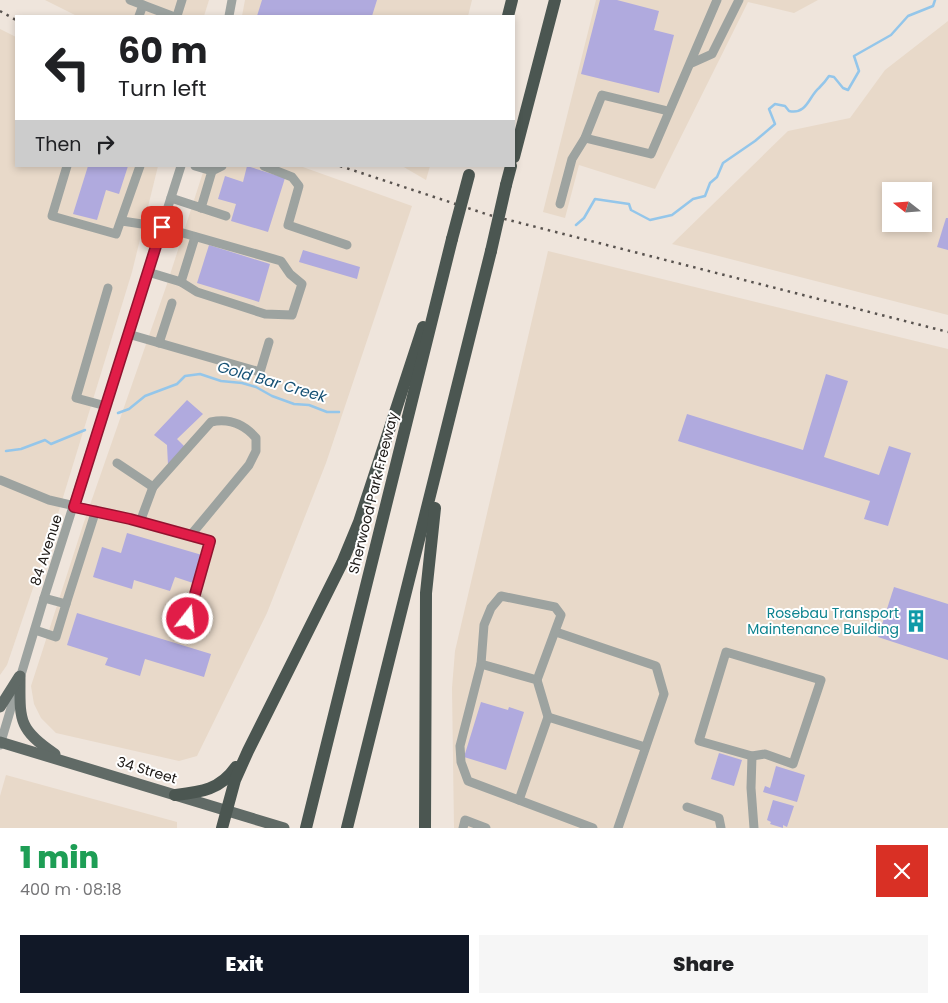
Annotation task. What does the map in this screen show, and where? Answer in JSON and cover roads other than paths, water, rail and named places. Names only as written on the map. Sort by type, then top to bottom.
[{"type":"highway","points":[[508,15],[512,0]]},
{"type":"highway","points":[[515,153],[555,0]]},
{"type":"highway","points":[[347,828],[443,448],[511,167]]},
{"type":"highway","name":"Sherwood Park Freeway","points":[[306,828],[470,170]]},
{"type":"highway","points":[[222,828],[226,810],[248,751],[342,563],[359,522],[417,343],[444,271]]},
{"type":"highway","points":[[425,828],[426,593],[443,448]]},
{"type":"highway","points":[[175,795],[202,792],[218,786],[230,775],[248,751]]},
{"type":"main road","points":[[0,707],[20,676]]},
{"type":"main road","points":[[20,676],[20,714],[23,724],[36,742],[66,760]]},
{"type":"main road","name":"34 Street","points":[[0,743],[66,760],[281,827]]},
{"type":"street","points":[[130,0],[169,15]]},
{"type":"street","points":[[177,15],[182,0]]},
{"type":"street","points":[[229,15],[232,0]]},
{"type":"street","points":[[585,138],[651,154],[668,111],[692,63],[717,0]]},
{"type":"street","points":[[692,63],[712,54],[735,1]]},
{"type":"street","points":[[139,15],[142,5]]},
{"type":"street","points":[[560,204],[572,159],[585,138],[602,95],[668,111]]},
{"type":"street","points":[[67,167],[52,216],[116,234],[140,167]]},
{"type":"street","name":"84 Avenue","points":[[0,743],[181,167]]},
{"type":"street","points":[[198,167],[212,171],[220,167]]},
{"type":"street","points":[[267,167],[292,177],[299,186],[288,225],[347,245]]},
{"type":"street","points":[[200,208],[212,171]]},
{"type":"street","points":[[171,198],[226,216]]},
{"type":"street","points":[[122,221],[162,227],[281,261],[290,274],[302,284],[292,315],[266,314],[197,292],[181,282],[148,272]]},
{"type":"street","points":[[181,282],[196,237]]},
{"type":"street","points":[[106,406],[76,398],[108,288]]},
{"type":"street","points":[[158,343],[172,303]]},
{"type":"street","points":[[128,334],[260,372],[269,342]]},
{"type":"street","points":[[140,522],[153,487],[211,422],[221,420],[233,422],[249,430],[256,438],[256,451],[249,466],[190,536]]},
{"type":"street","points":[[117,463],[153,487]]},
{"type":"street","points":[[0,480],[50,500],[74,507],[96,510],[210,541],[188,619]]},
{"type":"street","points":[[35,630],[56,637],[96,510]]},
{"type":"street","points":[[519,800],[548,717],[537,680],[561,615],[555,607],[501,596],[491,608],[484,625],[481,664],[460,746],[460,762],[468,781],[594,828]]},
{"type":"street","points":[[44,598],[66,604]]},
{"type":"street","points":[[556,632],[656,666],[664,694],[618,828]]},
{"type":"street","points":[[726,652],[821,680],[794,764],[765,754],[752,756],[699,740],[726,652]]},
{"type":"street","points":[[481,664],[537,680]]},
{"type":"street","points":[[548,717],[646,747]]},
{"type":"street","points":[[752,756],[751,788],[754,828]]},
{"type":"street","points":[[687,807],[719,818],[721,828]]},
{"type":"street","points":[[463,828],[465,820],[486,828]]},
{"type":"waterway","name":"Gold Bar Creek","points":[[576,225],[584,218],[595,199],[629,204],[631,210],[650,220],[672,215],[693,199],[705,196],[710,183],[717,177],[723,163],[755,141],[775,124],[769,109],[775,104],[785,106],[789,111],[804,108],[829,76],[834,77],[843,88],[848,90],[859,71],[854,56],[891,35],[908,16],[933,6],[935,0]]},
{"type":"waterway","name":"Gold Bar Creek","points":[[118,413],[129,409],[145,396],[177,384],[185,376],[200,374],[221,381],[242,383],[256,387],[272,396],[294,404],[309,405],[327,412],[339,412]]},
{"type":"waterway","points":[[6,451],[21,449],[45,440],[51,444],[85,430]]},
{"type":"railway","points":[[0,11],[15,19]]},
{"type":"railway","points":[[343,167],[489,215],[948,332]]},
{"type":"place","name":"Rosebau Transport Maintenance Building","points":[[916,621]]}]
